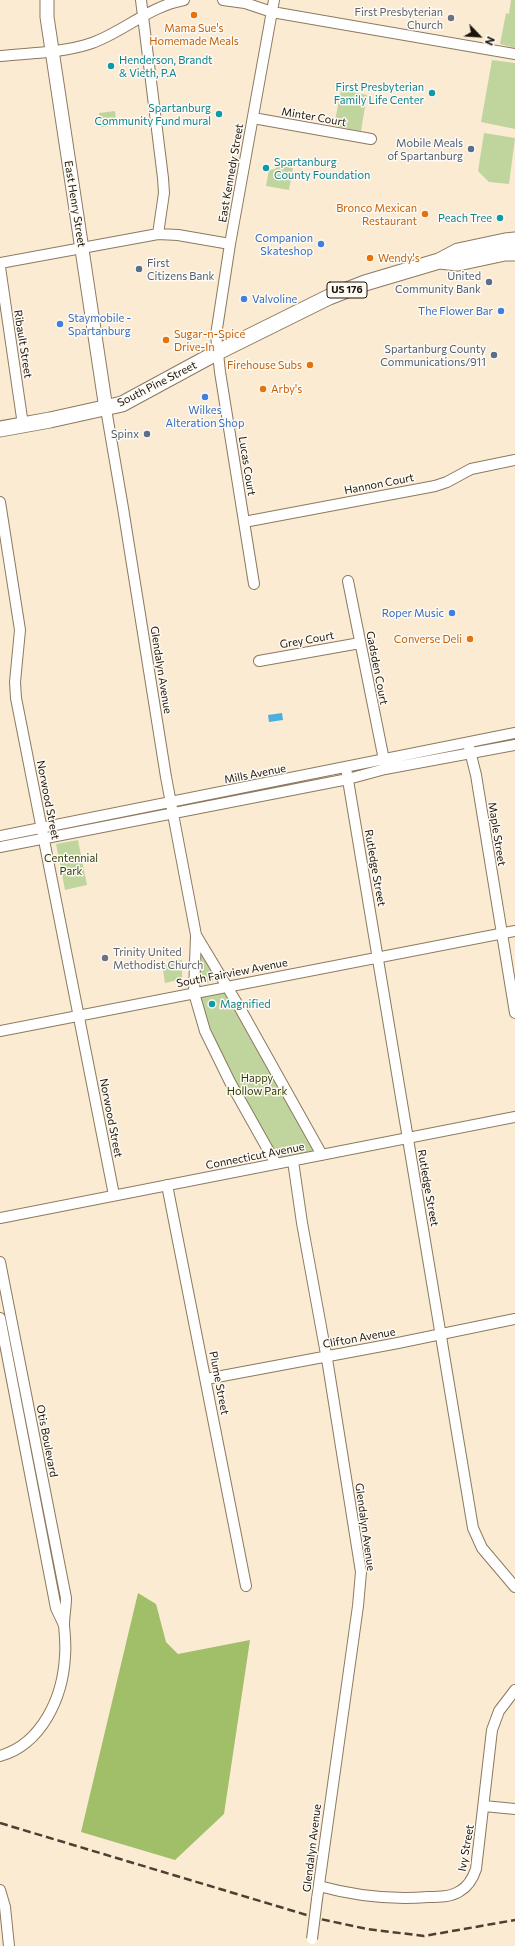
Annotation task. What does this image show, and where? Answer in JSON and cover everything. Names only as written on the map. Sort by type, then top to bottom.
[{"type":"highway","name":"South Pine Street","points":[[0,428],[23,426],[106,409],[122,404],[218,352],[336,294],[439,261],[458,251],[505,240],[515,240]]},
{"type":"highway","name":"South Pine Street","points":[[439,261],[458,263],[504,253],[515,253]]},
{"type":"main road","name":"East Henry Street","points":[[47,0],[46,17],[106,409]]},
{"type":"street","points":[[141,0],[163,178],[164,193],[158,234]]},
{"type":"street","points":[[0,56],[76,47],[92,43],[168,4],[184,0]]},
{"type":"street","points":[[223,0],[244,3],[272,12],[515,54]]},
{"type":"street","name":"East Kennedy Street","points":[[218,352],[216,335],[230,244],[274,0]]},
{"type":"street","name":"Minter Court","points":[[253,118],[371,139]]},
{"type":"street","points":[[0,263],[158,234],[178,235],[230,244]]},
{"type":"street","name":"Ribault Street","points":[[0,267],[23,426]]},
{"type":"street","name":"Lucas Court","points":[[218,352],[254,584]]},
{"type":"street","name":"Glendalyn Avenue","points":[[106,409],[170,803],[196,935],[194,993],[205,1031],[230,1082],[276,1164]]},
{"type":"street","name":"Hannon Court","points":[[244,522],[435,486],[447,482],[471,469],[515,460]]},
{"type":"street","name":"Norwood Street","points":[[0,502],[20,630],[16,698],[114,1195]]},
{"type":"street","name":"Gadsden Court","points":[[348,581],[385,769]]},
{"type":"street","name":"Grey Court","points":[[259,661],[360,643]]},
{"type":"street","name":"Mills Avenue","points":[[0,836],[515,733]]},
{"type":"street","name":"Maple Street","points":[[468,743],[515,1013]]},
{"type":"street","name":"Mills Avenue","points":[[0,847],[348,779],[385,769],[515,745]]},
{"type":"street","name":"Rutledge Street","points":[[346,768],[474,1534],[482,1548],[515,1588]]},
{"type":"street","name":"South Fairview Avenue","points":[[0,1031],[515,931]]},
{"type":"street","name":"Glendalyn Avenue","points":[[196,935],[227,986],[322,1155]]},
{"type":"street","name":"Connecticut Avenue","points":[[0,1218],[515,1117]]},
{"type":"street","name":"Glendalyn Avenue","points":[[293,1160],[302,1223],[326,1356],[361,1572],[358,1606],[311,1943]]},
{"type":"street","name":"Plume Street","points":[[167,1185],[246,1586]]},
{"type":"street","name":"Otis Boulevard","points":[[0,1262],[66,1598],[64,1625],[66,1648],[64,1668],[59,1689],[49,1714],[34,1736],[14,1750],[0,1756]]},
{"type":"street","name":"Otis Boulevard","points":[[0,1318],[56,1608],[64,1625]]},
{"type":"street","name":"Clifton Avenue","points":[[206,1379],[515,1319]]},
{"type":"street","name":"Ivy Street","points":[[318,1886],[352,1895],[388,1899],[446,1896],[459,1892],[470,1882],[476,1869],[492,1730],[499,1711],[515,1690]]},
{"type":"street","points":[[484,1806],[515,1809]]},
{"type":"street","points":[[0,1890],[5,1906],[9,1946]]},
{"type":"green space","points":[[511,0],[515,0],[515,48],[500,44],[506,13],[509,14]]},
{"type":"green space","points":[[492,60],[515,63],[515,129],[481,122]]},
{"type":"green space","points":[[341,90],[367,95],[361,131],[334,126]]},
{"type":"green space","points":[[115,111],[116,120],[112,126],[101,127],[99,113]]},
{"type":"green space","points":[[484,133],[515,138],[509,184],[489,182],[478,171]]},
{"type":"green space","points":[[277,165],[293,168],[289,190],[266,186],[269,170],[275,169]]},
{"type":"green space","name":"Centennial Park","points":[[78,840],[87,885],[65,890],[56,844]]},
{"type":"green space","points":[[200,949],[213,969],[214,978],[212,982],[207,983],[200,981],[197,977]]},
{"type":"green space","points":[[182,960],[182,979],[165,983],[162,964]]},
{"type":"green space","name":"Happy Hollow Park","points":[[227,986],[322,1155],[276,1164],[230,1082],[194,993]]},
{"type":"green space","points":[[138,1593],[156,1604],[166,1642],[178,1654],[250,1640],[224,1814],[175,1860],[81,1832]]},
{"type":"water","points":[[282,713],[283,720],[269,722],[268,715]]},
{"type":"railway","points":[[0,1823],[320,1919],[367,1929],[424,1936],[515,1920]]},
{"type":"place","name":"Mama Sue's Homemade Meals","points":[[194,15]]},
{"type":"place","name":"First Presbyterian Church","points":[[451,18]]},
{"type":"place","name":"Henderson, Brandt & Vieth, P.A","points":[[111,66]]},
{"type":"place","name":"First Presbyterian Family Life Center","points":[[432,93]]},
{"type":"place","name":"Spartanburg Community Fund mural","points":[[219,114]]},
{"type":"place","name":"Mobile Meals of Spartanburg","points":[[471,149]]},
{"type":"place","name":"Spartanburg County Foundation","points":[[266,168]]},
{"type":"place","name":"Bronco Mexican Restaurant","points":[[425,214]]},
{"type":"place","name":"Peach Tree","points":[[500,218]]},
{"type":"place","name":"Companion Skateshop","points":[[321,244]]},
{"type":"place","name":"Wendy's","points":[[370,258]]},
{"type":"place","name":"First Citizens Bank","points":[[139,269]]},
{"type":"place","name":"United Community Bank","points":[[489,282]]},
{"type":"place","name":"Valvoline","points":[[244,299]]},
{"type":"place","name":"The Flower Bar","points":[[501,311]]},
{"type":"place","name":"Staymobile - Spartanburg","points":[[60,324]]},
{"type":"place","name":"Sugar-n-Spice Drive-In","points":[[166,340]]},
{"type":"place","name":"Spartanburg County Communications/911","points":[[494,355]]},
{"type":"place","name":"Firehouse Subs","points":[[310,365]]},
{"type":"place","name":"Arby's","points":[[263,389]]},
{"type":"place","name":"Wilkes Alteration Shop","points":[[205,397]]},
{"type":"place","name":"Spinx","points":[[147,434]]},
{"type":"place","name":"Roper Music","points":[[452,613]]},
{"type":"place","name":"Converse Deli","points":[[470,639]]},
{"type":"place","name":"Trinity United Methodist Church","points":[[105,958]]},
{"type":"place","name":"Magnified","points":[[212,1004]]}]
